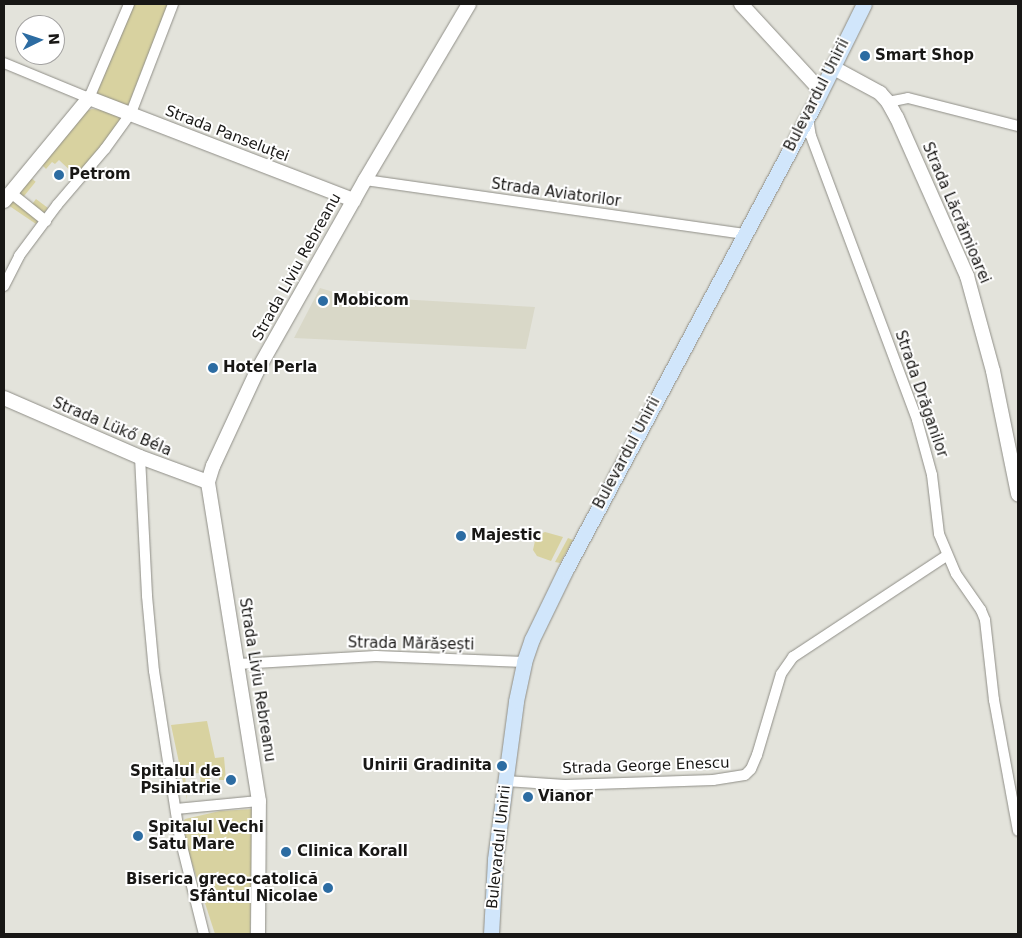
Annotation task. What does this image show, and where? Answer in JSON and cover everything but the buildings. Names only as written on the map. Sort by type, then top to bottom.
[{"type":"main road","name":"Strada Liviu Rebreanu","points":[[258,934],[259,800],[208,482],[213,466],[256,371],[365,180],[469,4]]},
{"type":"main road","points":[[741,4],[821,91]]},
{"type":"main road","name":"Bulevardul Unirii","points":[[491,934],[496,859],[524,662],[562,577],[743,234],[821,91],[864,4]]},
{"type":"main road","name":"Strada Lăcrămioarei","points":[[832,67],[880,93],[888,102],[897,118],[972,291],[993,371],[1018,494]]},
{"type":"main road","name":"Strada Panseluței","points":[[89,98],[354,200]]},
{"type":"main road","points":[[7,197],[89,98]]},
{"type":"main road","name":"Strada Lükő Béla","points":[[4,398],[140,457],[208,482]]},
{"type":"street","points":[[4,63],[89,98],[129,4]]},
{"type":"street","points":[[4,286],[19,256],[131,113],[173,4]]},
{"type":"street","points":[[888,102],[908,98],[1018,126]]},
{"type":"street","name":"Strada Drăganilor","points":[[808,115],[811,136],[926,447],[932,475],[939,534],[946,556],[985,620],[994,700],[1018,831]]},
{"type":"street","name":"Strada Aviatorilor","points":[[365,180],[743,234]]},
{"type":"street","points":[[7,197],[46,221]]},
{"type":"street","points":[[140,457],[147,596],[152,652],[180,838],[204,934]]},
{"type":"street","name":"Strada George Enescu","points":[[506,781],[565,785],[614,784],[714,780],[745,775],[751,769],[757,755],[781,674],[793,657],[946,556]]},
{"type":"street","name":"Strada Mărășești","points":[[238,664],[376,656],[524,662]]},
{"type":"street","points":[[176,809],[259,800]]},
{"type":"shaded area","points":[[134,4],[168,4],[128,106],[96,95]]},
{"type":"shaded area","points":[[92,109],[104,110],[123,119],[76,176],[59,160],[55,164],[52,162],[46,169],[42,165],[78,114]]},
{"type":"shaded area","points":[[31,178],[36,182],[23,197],[18,194]]},
{"type":"shaded area","points":[[36,199],[48,208],[43,214],[31,205]]},
{"type":"shaded area","points":[[14,200],[38,220],[36,224],[8,205]]},
{"type":"shaded area","name":"Mobicom","points":[[320,288],[347,296],[535,307],[526,349],[294,338]]},
{"type":"shaded area","points":[[545,532],[563,537],[551,561],[537,556],[533,550],[536,536]]},
{"type":"shaded area","points":[[568,538],[573,540],[560,563],[555,562]]},
{"type":"shaded area","points":[[207,721],[215,758],[224,757],[226,780],[219,780],[219,775],[210,776],[211,784],[201,785],[200,773],[185,774],[187,800],[171,725]]},
{"type":"shaded area","points":[[253,809],[250,934],[215,934],[180,826],[185,819],[220,811]]},
{"type":"place","name":"Smart Shop","points":[[865,56]]},
{"type":"place","name":"Petrom","points":[[59,175]]},
{"type":"place","name":"Mobicom","points":[[323,301]]},
{"type":"place","name":"Hotel Perla","points":[[213,368]]},
{"type":"place","name":"Majestic","points":[[461,536]]},
{"type":"place","name":"Unirii Gradinita","points":[[502,766]]},
{"type":"place","name":"Spitalul de Psihiatrie","points":[[231,780]]},
{"type":"place","name":"Vianor","points":[[528,797]]},
{"type":"place","name":"Spitalul Vechi Satu Mare","points":[[138,836]]},
{"type":"place","name":"Clinica Korall","points":[[286,852]]},
{"type":"place","name":"Biserica greco-catolică Sfântul Nicolae","points":[[328,888]]}]
